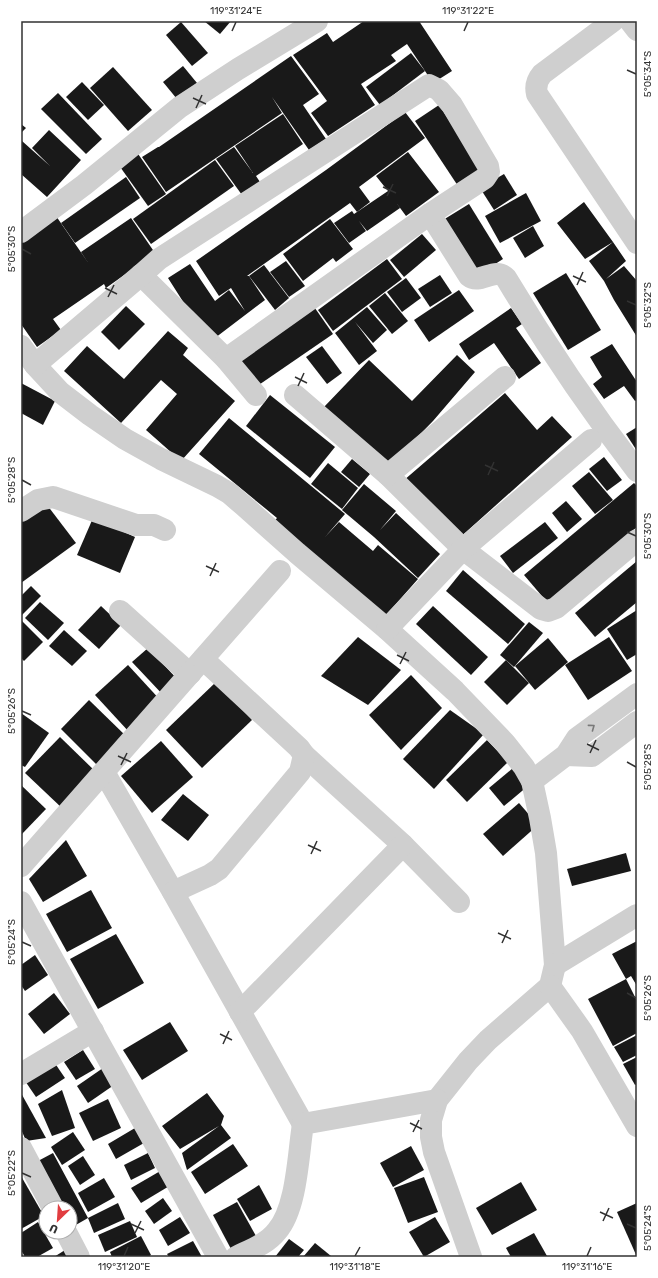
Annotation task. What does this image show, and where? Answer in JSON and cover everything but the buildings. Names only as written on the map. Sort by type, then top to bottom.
[{"type":"street","points":[[21,232],[84,185],[180,108],[238,69],[316,21]]},
{"type":"street","points":[[613,21],[542,74],[538,79],[536,90],[537,94],[637,243]]},
{"type":"street","points":[[630,21],[637,30]]},
{"type":"street","points":[[35,364],[159,259],[429,85],[439,90],[452,105],[488,166],[489,172],[485,178],[466,192],[430,214],[226,359]]},
{"type":"street","points":[[430,214],[469,276],[475,279],[500,273],[506,278],[528,314],[605,429],[637,471]]},
{"type":"street","points":[[141,275],[226,359],[256,395]]},
{"type":"street","points":[[21,346],[60,392],[90,415],[125,439],[229,494],[387,629],[455,691],[505,743],[524,767],[532,781],[546,853],[555,965],[550,986],[488,1040],[468,1061],[437,1100],[431,1120],[430,1137],[471,1257]]},
{"type":"street","points":[[388,476],[505,377]]},
{"type":"street","points":[[296,395],[388,476],[463,549],[541,609],[548,610],[556,608],[637,540]]},
{"type":"street","points":[[387,629],[463,549],[591,440]]},
{"type":"street","points":[[21,511],[38,500],[53,497],[136,525],[154,525],[165,530]]},
{"type":"street","points":[[21,866],[197,667],[280,570]]},
{"type":"street","points":[[120,611],[197,667],[299,748],[304,755],[403,845],[459,902]]},
{"type":"street","points":[[532,781],[566,755],[577,738],[637,694]]},
{"type":"street","points":[[566,755],[592,756],[637,722]]},
{"type":"street","points":[[173,892],[210,875],[219,868],[300,772],[304,755]]},
{"type":"street","points":[[104,772],[173,892],[302,1124],[293,1194],[287,1216],[277,1232],[264,1243],[236,1257]]},
{"type":"street","points":[[240,1012],[403,845]]},
{"type":"street","points":[[21,902],[218,1257]]},
{"type":"street","points":[[555,965],[637,915]]},
{"type":"street","points":[[550,986],[582,1031],[637,1126]]},
{"type":"street","points":[[21,1074],[93,1031]]},
{"type":"street","points":[[302,1124],[437,1100]]},
{"type":"street","points":[[21,1148],[49,1200]]},
{"type":"street","points":[[70,1240],[79,1257]]}]
